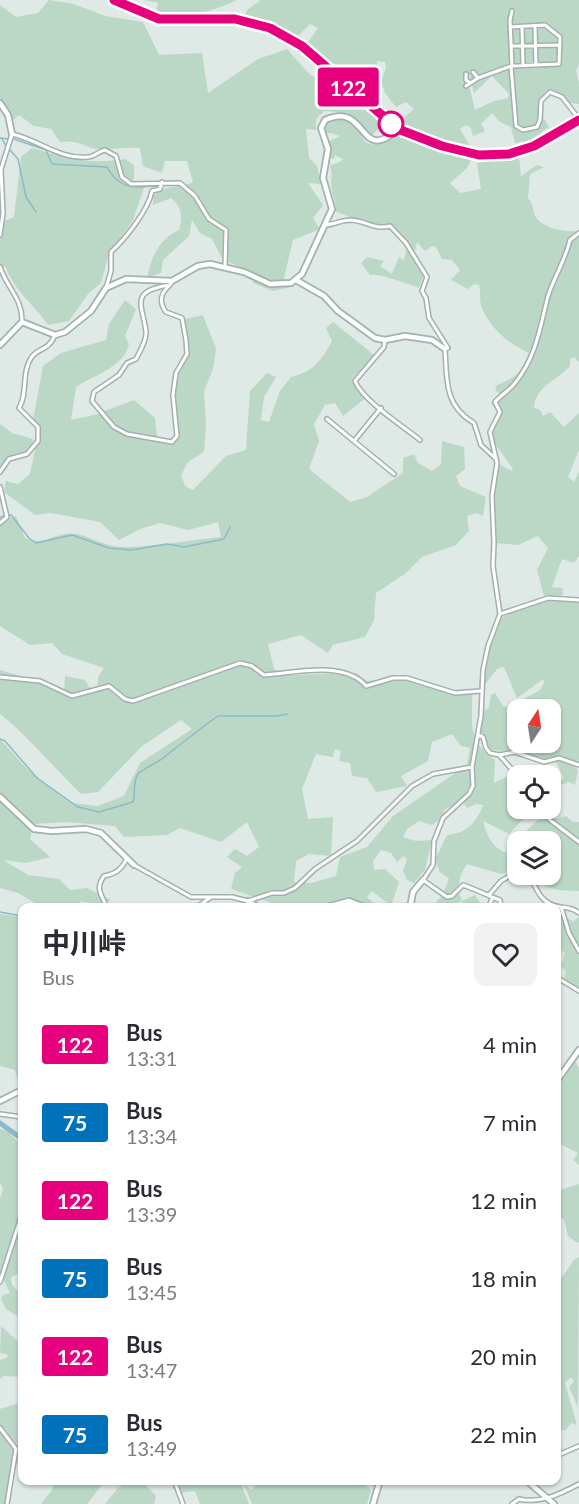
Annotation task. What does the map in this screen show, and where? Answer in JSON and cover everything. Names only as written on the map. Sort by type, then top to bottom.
[{"type":"highway","points":[[114,0],[159,19],[235,19],[270,28],[302,46],[398,129],[442,146],[479,155],[499,156],[534,146],[579,119]]},
{"type":"street","points":[[512,11],[510,27],[513,118],[519,129],[528,131],[537,127],[540,120],[541,101],[550,92],[562,97],[579,119]]},
{"type":"street","points":[[466,86],[478,78],[512,66],[560,63],[559,34],[549,26],[510,27]]},
{"type":"street","points":[[522,27],[523,65]]},
{"type":"street","points":[[535,27],[536,65]]},
{"type":"street","points":[[511,46],[560,45]]},
{"type":"street","points":[[473,72],[478,78]]},
{"type":"street","points":[[466,74],[465,80],[470,83]]},
{"type":"street","points":[[0,104],[8,115],[12,135],[1,169],[3,201],[0,235]]},
{"type":"street","points":[[171,283],[153,289],[141,300],[139,308],[146,331],[136,358],[124,366],[119,375],[94,392],[92,397],[95,407],[114,427],[127,434],[172,442],[177,436],[173,394],[176,373],[187,354],[183,321],[179,316],[166,312],[161,300],[162,292],[171,283],[198,266],[225,266],[278,286],[296,280],[302,274],[318,237],[327,225],[332,209],[323,178],[328,155],[326,139],[321,128],[325,120],[338,117],[350,118],[358,122],[369,140],[374,142],[387,138],[398,129]]},
{"type":"street","points":[[12,135],[29,138],[61,156],[89,158],[105,150],[116,156],[122,177],[130,184],[180,183],[195,196],[209,219],[224,227],[227,233],[225,266]]},
{"type":"street","points":[[22,321],[55,335],[65,332],[91,311],[106,288],[111,271],[111,252],[131,230],[153,191],[160,189],[162,182]]},
{"type":"street","points":[[327,225],[350,220],[360,221],[373,228],[390,226],[406,243],[427,277],[422,291],[426,298],[429,318],[448,348],[445,349],[448,385],[453,404],[460,415],[474,423],[481,445],[496,460]]},
{"type":"street","points":[[411,903],[413,891],[433,866],[434,841],[443,818],[471,791],[472,767],[478,735],[480,691],[488,646],[500,614],[493,566],[492,496],[496,460],[490,432],[500,412],[495,402],[515,383],[536,345],[549,295],[566,258],[570,240],[579,233]]},
{"type":"street","points":[[0,267],[9,288],[19,299],[22,321]]},
{"type":"street","points":[[106,288],[126,279],[171,283]]},
{"type":"street","points":[[296,280],[324,296],[338,311],[353,320],[370,336],[385,340],[405,336],[432,340],[440,343],[445,349]]},
{"type":"street","points":[[0,345],[22,321]]},
{"type":"street","points":[[0,472],[9,459],[27,454],[38,441],[38,428],[19,408],[24,401],[23,380],[30,359],[48,348],[55,335]]},
{"type":"street","points":[[385,340],[384,347],[355,381],[381,408],[420,440]]},
{"type":"street","points":[[354,441],[381,408]]},
{"type":"street","points":[[327,419],[393,474]]},
{"type":"street","points":[[0,487],[7,515],[0,523]]},
{"type":"street","points":[[500,614],[548,598],[579,600]]},
{"type":"street","points":[[0,677],[40,681],[72,696],[109,686],[132,701],[240,663],[252,666],[264,675],[276,672],[338,672],[354,675],[366,686],[393,678],[407,678],[455,693],[480,691]]},
{"type":"street","points":[[478,735],[483,737],[487,750],[499,755],[508,765]]},
{"type":"street","points":[[499,755],[515,752],[544,762],[559,758],[579,765]]},
{"type":"street","points":[[248,901],[295,888],[315,868],[357,841],[402,799],[409,788],[433,774],[472,767]]},
{"type":"street","points":[[0,797],[34,829],[97,831],[126,860],[188,897],[240,897],[251,903]]},
{"type":"street","points":[[549,819],[579,842]]},
{"type":"street","points":[[104,903],[98,890],[99,882],[104,876],[122,867],[126,860]]},
{"type":"street","points":[[489,903],[490,897],[501,881],[507,877]]},
{"type":"street","points":[[423,880],[447,897],[452,896],[464,885],[499,899],[500,903]]},
{"type":"street","points":[[534,885],[538,895],[548,903]]},
{"type":"street","points":[[203,903],[213,896]]},
{"type":"street","points":[[579,913],[573,908],[561,907],[569,933],[579,951]]},
{"type":"street","points":[[561,980],[579,991]]},
{"type":"street","points":[[561,1075],[579,1050]]},
{"type":"street","points":[[0,1101],[18,1092]]},
{"type":"street","points":[[0,1114],[18,1116]]},
{"type":"street","points":[[0,1282],[18,1226]]},
{"type":"street","points":[[0,1428],[16,1449],[7,1504]]},
{"type":"street","points":[[561,1454],[579,1446]]},
{"type":"street","points":[[512,1504],[519,1499],[529,1501],[559,1495],[579,1484]]},
{"type":"street","points":[[176,1485],[183,1504]]},
{"type":"street","points":[[373,1504],[379,1485]]},
{"type":"street","points":[[530,1485],[554,1504]]},
{"type":"green space","points":[[49,0],[74,4],[105,16],[143,22],[159,55],[202,53],[208,93],[258,59],[287,49],[310,75],[350,93],[379,119],[378,129],[372,135],[348,113],[324,111],[316,119],[316,130],[306,129],[309,158],[317,166],[321,184],[308,183],[323,205],[313,218],[320,229],[293,240],[283,282],[296,286],[273,291],[253,283],[252,272],[223,260],[212,239],[200,233],[192,220],[189,236],[163,260],[161,273],[147,278],[157,250],[166,238],[179,230],[181,220],[181,212],[175,201],[171,198],[153,205],[153,195],[164,189],[193,182],[187,161],[165,161],[162,173],[143,166],[140,148],[96,149],[73,142],[60,142],[51,129],[34,126],[19,115],[10,123],[0,97],[0,5],[16,17],[38,13]]},
{"type":"green space","points":[[145,0],[237,0],[208,11],[177,16],[156,14],[158,3]]},
{"type":"green space","points":[[261,0],[579,0],[579,64],[576,71],[579,83],[579,104],[565,102],[552,93],[542,100],[542,115],[549,127],[529,141],[515,143],[511,127],[500,122],[492,113],[481,124],[485,131],[473,136],[471,128],[466,125],[460,129],[470,146],[465,150],[397,124],[414,109],[406,102],[396,107],[385,93],[381,81],[386,68],[385,62],[377,61],[377,77],[357,82],[348,79],[338,74],[305,46],[318,28],[310,24],[296,38],[278,28],[244,17],[247,10]],"holes":[[[468,71],[474,93],[492,76],[509,94],[508,98],[494,101],[475,110],[470,89],[465,82]]]},
{"type":"green space","points":[[330,118],[354,122],[364,140],[369,144],[382,142],[396,133],[429,149],[450,149],[470,155],[472,158],[467,168],[450,183],[460,193],[481,189],[477,163],[519,157],[521,176],[537,165],[544,167],[530,174],[528,198],[535,216],[549,227],[579,231],[579,362],[574,357],[570,359],[570,366],[538,394],[534,408],[540,410],[543,416],[550,412],[564,427],[579,413],[579,450],[568,477],[574,482],[579,472],[579,556],[574,563],[562,559],[552,587],[562,588],[563,595],[544,596],[537,570],[548,548],[538,536],[518,545],[497,543],[494,499],[499,464],[512,471],[513,469],[496,445],[490,442],[493,428],[501,417],[491,403],[500,394],[495,390],[497,385],[517,374],[529,353],[508,341],[495,329],[481,305],[479,285],[474,284],[468,289],[451,280],[460,270],[452,260],[442,259],[436,247],[432,246],[425,251],[417,242],[413,259],[424,275],[419,288],[387,277],[370,275],[361,263],[367,257],[384,261],[380,266],[392,274],[399,257],[404,260],[407,247],[393,226],[374,227],[335,211],[330,165],[343,159],[335,155],[334,159],[327,158],[326,143],[340,136],[331,133],[322,134],[324,122]]},
{"type":"green space","points":[[32,148],[89,161],[125,159],[134,165],[134,183],[144,188],[133,220],[109,254],[101,283],[88,294],[69,321],[48,325],[19,290],[5,266],[0,270],[0,223],[14,217],[21,157]]},
{"type":"green space","points":[[125,300],[136,309],[125,336],[129,344],[126,352],[108,369],[76,387],[71,420],[94,415],[134,400],[155,418],[157,437],[171,440],[176,433],[174,389],[187,354],[181,320],[203,315],[216,349],[213,369],[204,391],[206,425],[204,452],[188,462],[181,475],[185,486],[193,490],[226,456],[246,450],[250,391],[267,373],[276,377],[264,397],[261,420],[269,422],[280,391],[291,377],[311,369],[324,354],[332,341],[326,328],[333,322],[374,355],[352,379],[368,396],[343,416],[335,403],[325,405],[314,424],[319,441],[309,469],[350,502],[367,497],[403,473],[403,458],[414,454],[418,463],[432,471],[441,464],[442,441],[464,447],[465,469],[456,476],[460,486],[486,497],[483,516],[476,513],[467,516],[469,531],[456,545],[422,557],[406,573],[376,593],[374,620],[365,637],[333,645],[328,653],[301,635],[268,644],[274,669],[287,675],[356,673],[367,681],[402,678],[429,687],[472,693],[472,723],[475,738],[495,760],[494,783],[507,777],[507,819],[523,819],[507,833],[483,821],[490,840],[498,849],[507,853],[507,873],[501,874],[467,864],[459,882],[462,901],[475,895],[480,903],[462,903],[461,901],[435,903],[443,894],[449,879],[440,872],[435,860],[447,835],[460,832],[470,826],[478,817],[483,805],[476,804],[467,808],[462,800],[444,810],[443,818],[432,825],[419,821],[407,829],[403,837],[416,841],[432,840],[425,870],[414,883],[407,880],[403,871],[407,860],[404,856],[397,862],[391,853],[381,850],[373,861],[374,870],[385,869],[399,882],[392,903],[387,903],[372,891],[367,897],[374,903],[272,903],[231,889],[235,873],[242,867],[227,857],[235,849],[247,856],[259,847],[247,822],[221,842],[180,828],[167,835],[124,837],[115,826],[67,822],[33,824],[30,839],[50,857],[26,863],[3,860],[28,875],[59,879],[70,890],[87,888],[111,900],[106,903],[81,901],[80,903],[35,903],[18,893],[0,888],[0,739],[28,770],[72,803],[97,806],[124,796],[140,763],[192,729],[181,720],[141,747],[98,792],[81,794],[0,714],[0,670],[45,683],[64,692],[65,676],[85,680],[91,690],[97,687],[99,675],[104,668],[62,654],[52,643],[30,645],[0,626],[0,522],[16,516],[25,538],[42,542],[57,536],[78,534],[104,544],[129,547],[221,537],[218,522],[188,530],[160,523],[140,529],[119,540],[100,522],[51,513],[35,515],[4,492],[6,481],[18,484],[30,474],[38,435],[33,420],[43,366],[61,353],[106,340],[109,324]],"holes":[[[452,734],[461,746],[470,748],[467,765],[393,816],[367,847],[340,857],[336,876],[311,883],[294,882],[296,861],[309,854],[331,856],[333,817],[308,819],[302,789],[316,754],[333,757],[335,749],[341,751],[339,761],[350,763],[352,776],[367,778],[376,792],[407,786],[401,776],[428,761],[432,742]]]},
{"type":"green space","points":[[0,424],[12,433],[33,439],[28,451],[7,458],[0,470]]},
{"type":"green space","points":[[554,599],[579,603],[579,761],[576,760],[574,766],[578,770],[575,785],[569,782],[561,785],[564,778],[561,765],[540,762],[526,753],[561,753],[561,699],[524,699],[540,690],[545,681],[542,680],[517,698],[504,667],[498,668],[482,688],[484,705],[480,705],[479,682],[487,661],[487,642],[500,618],[539,601]]},
{"type":"green space","points":[[495,693],[503,706],[507,707],[507,751],[497,751],[484,746],[484,736],[478,731],[483,712],[489,708],[491,695]]},
{"type":"green space","points":[[566,816],[573,822],[579,822],[579,891],[559,890],[544,885],[561,885],[561,831],[526,831],[539,819],[561,819]]},
{"type":"green space","points":[[0,914],[18,916],[18,1080],[15,1070],[0,1066]]},
{"type":"green space","points":[[561,917],[574,921],[579,917],[579,989],[563,982],[566,972],[561,966],[565,953],[561,950]]},
{"type":"green space","points":[[575,1061],[579,1068],[579,1165],[573,1160],[578,1153],[561,1144],[561,1081]]},
{"type":"green space","points":[[0,1129],[7,1130],[18,1142],[18,1274],[11,1277],[12,1285],[18,1292],[18,1316],[6,1309],[1,1299],[3,1295],[10,1293],[3,1278],[0,1279],[0,1199],[3,1189],[0,1182]]},
{"type":"green space","points":[[579,1184],[579,1242],[577,1243],[568,1236],[564,1219],[561,1218],[561,1189]]},
{"type":"green space","points":[[579,1257],[578,1407],[569,1387],[574,1382],[571,1377],[565,1383],[577,1425],[571,1423],[566,1430],[561,1430],[561,1277]]},
{"type":"green space","points":[[1,1326],[18,1341],[18,1377],[3,1376],[0,1379],[0,1360],[8,1357],[7,1354],[0,1353]]},
{"type":"green space","points":[[18,1403],[18,1464],[14,1464],[6,1493],[6,1504],[0,1504],[0,1409]]},
{"type":"green space","points":[[54,1485],[102,1485],[87,1504],[41,1504]]},
{"type":"green space","points":[[122,1485],[146,1485],[156,1496],[154,1504],[105,1504]]},
{"type":"green space","points":[[173,1485],[242,1485],[249,1504],[200,1504],[195,1491],[180,1493],[173,1488]]},
{"type":"green space","points":[[244,1485],[252,1490],[256,1485],[366,1485],[371,1490],[367,1504],[252,1504]]},
{"type":"waterway","points":[[0,138],[8,139]]},
{"type":"waterway","points":[[2,139],[6,146]]},
{"type":"waterway","points":[[14,139],[46,150],[52,164],[107,167],[112,175],[123,184],[136,187],[159,185]]},
{"type":"waterway","points":[[10,150],[18,159],[26,197],[36,212]]},
{"type":"waterway","points":[[0,517],[11,515],[29,538],[36,543],[72,535],[109,548],[131,550],[167,544],[184,547],[224,539],[230,527]]},
{"type":"waterway","points":[[0,739],[5,741],[37,778],[78,807],[99,812],[133,802],[138,774],[162,759],[218,716],[287,714]]},
{"type":"waterway","points":[[0,912],[18,915]]},
{"type":"waterway","points":[[0,1123],[18,1136]]},
{"type":"bus line","name":"122","points":[[114,0],[159,19],[235,19],[254,22],[270,28],[302,46],[398,129],[411,136],[442,146],[479,155],[509,154],[534,146],[579,120]]}]
